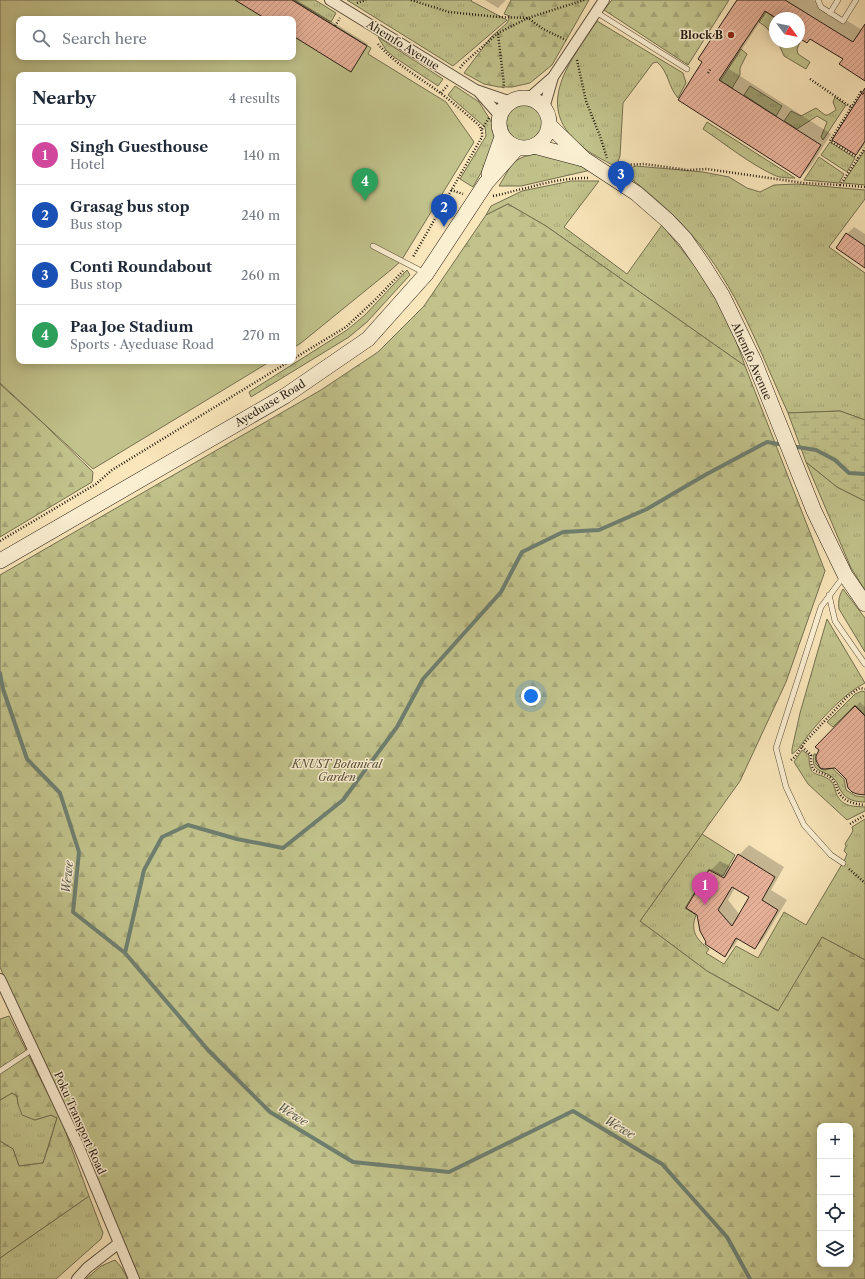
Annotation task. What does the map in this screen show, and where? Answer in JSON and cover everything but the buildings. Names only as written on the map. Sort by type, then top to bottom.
[{"type":"street","name":"Ahemfo Avenue","points":[[330,0],[476,90],[505,100]]},
{"type":"street","points":[[529,98],[553,77],[604,0]]},
{"type":"street","points":[[544,108],[553,77]]},
{"type":"street","name":"Ahemfo Avenue","points":[[476,90],[500,116]]},
{"type":"street","points":[[529,98],[538,102],[544,108],[548,116],[549,125],[547,134],[541,142],[534,146],[517,148],[509,144],[502,137],[499,127],[500,116],[504,108],[505,100],[529,98]]},
{"type":"street","name":"Ahemfo Avenue","points":[[549,125],[584,159],[636,193],[667,220],[685,239],[703,265],[722,295],[754,361],[814,511],[845,575],[865,604]]},
{"type":"street","name":"Ayeduase Road","points":[[486,183],[502,137]]},
{"type":"street","name":"Ahemfo Avenue","points":[[534,146],[584,159]]},
{"type":"street","name":"Ayeduase Road","points":[[0,561],[291,392],[368,339],[426,274],[486,183],[517,148]]},
{"type":"street","name":"Poku Transport Road","points":[[0,979],[78,1145],[134,1279]]},
{"type":"street","points":[[77,1279],[87,1268],[119,1243]]},
{"type":"lane","points":[[818,0],[821,7],[843,21],[856,0]]},
{"type":"lane","points":[[830,13],[838,0]]},
{"type":"lane","points":[[596,12],[687,69]]},
{"type":"lane","points":[[373,246],[426,274]]},
{"type":"lane","points":[[843,864],[832,855],[804,825],[786,787],[776,748],[820,607],[845,575]]},
{"type":"lane","points":[[829,595],[835,621],[865,664]]},
{"type":"lane","points":[[0,1071],[33,1049]]},
{"type":"path","points":[[411,0],[448,12],[528,18],[543,29],[574,45],[586,101],[600,136],[612,178]]},
{"type":"path","points":[[441,94],[464,63],[498,33],[528,18],[584,0]]},
{"type":"path","points":[[340,18],[346,21]]},
{"type":"path","points":[[498,33],[505,100]]},
{"type":"path","points":[[296,357],[346,327],[374,301],[409,264],[482,136],[480,126],[441,94],[394,60],[374,39]]},
{"type":"path","points":[[708,73],[711,68]]},
{"type":"path","points":[[810,79],[851,107]]},
{"type":"path","points":[[858,158],[830,140],[861,92],[865,95]]},
{"type":"path","points":[[840,185],[865,148]]},
{"type":"path","points":[[612,178],[623,164],[644,164],[688,170],[707,169],[804,183],[865,187]]},
{"type":"path","points":[[451,190],[476,198],[504,194],[570,178],[591,178]]},
{"type":"path","points":[[0,541],[96,484],[112,470],[285,364]]},
{"type":"path","points":[[791,760],[795,757],[805,742],[847,697],[860,688],[865,689]]},
{"type":"path","points":[[802,747],[811,755],[812,767],[815,771],[830,777],[835,783],[842,797],[854,804],[865,805]]},
{"type":"path","points":[[850,824],[865,815]]},
{"type":"path","points":[[843,864],[865,883]]},
{"type":"green space","points":[[0,0],[293,0],[371,48],[368,54],[446,102],[474,142],[401,261],[296,346],[296,72],[16,72],[16,364],[266,364],[93,469],[0,383]]},
{"type":"green space","points":[[294,0],[315,0],[336,13],[331,22]]},
{"type":"green space","points":[[347,0],[472,0],[471,1],[507,20],[453,66]]},
{"type":"green space","points":[[511,0],[589,0],[552,65],[530,83],[512,87],[499,87],[484,84],[464,73],[491,37],[507,23],[510,16],[504,14]]},
{"type":"green space","points":[[612,0],[729,0],[688,65],[604,10]]},
{"type":"green space","points":[[766,12],[769,14],[769,30],[766,27],[759,22]]},
{"type":"green space","points":[[597,21],[683,73],[686,83],[678,98],[672,89],[664,70],[657,62],[653,63],[623,103],[620,156],[616,167],[580,145],[566,130],[559,114],[558,98],[561,82],[577,51]]},
{"type":"green space","points":[[378,37],[443,79],[438,86],[394,57],[386,50]]},
{"type":"green space","points":[[781,48],[797,48],[798,54],[810,62],[806,69],[784,56]]},
{"type":"green space","points":[[741,49],[747,54],[740,68],[740,75],[732,88],[720,81]]},
{"type":"green space","points":[[455,86],[479,102],[491,121],[495,135],[495,148],[473,187],[460,179],[486,136],[485,127],[448,95]]},
{"type":"green space","points":[[750,86],[782,106],[776,116],[744,95]]},
{"type":"green space","points":[[835,97],[846,105],[823,140],[821,137],[827,122],[817,116],[797,129],[784,121],[791,111],[801,116],[816,108],[825,115],[828,115],[836,110],[833,102]]},
{"type":"green space","points":[[524,103],[532,105],[538,109],[542,115],[544,123],[542,131],[538,137],[532,141],[524,143],[516,141],[510,137],[506,131],[504,123],[506,115],[510,109],[516,105]]},
{"type":"green space","points":[[707,122],[795,178],[776,176],[747,160],[703,129]]},
{"type":"green space","points":[[830,142],[855,158],[847,172],[821,155]]},
{"type":"green space","points":[[865,150],[865,185],[843,183]]},
{"type":"green space","points":[[539,153],[555,155],[591,170],[521,186],[499,186],[513,162],[523,157]]},
{"type":"green space","points":[[819,157],[844,174],[839,183],[804,180]]},
{"type":"green space","points":[[636,166],[703,172],[729,177],[747,188],[760,192],[774,185],[797,184],[865,190],[865,199],[829,247],[865,273],[865,420],[840,411],[788,413],[735,297],[722,275],[691,234],[675,217],[624,173],[630,168]]},
{"type":"green space","points":[[571,181],[599,181],[564,227],[627,274],[662,225],[712,287],[729,321],[745,366],[546,226],[508,204],[486,215],[491,206],[522,191]]},
{"type":"green space","name":"KNUST Botanical Garden","points":[[508,204],[546,226],[745,366],[825,571],[786,682],[740,781],[640,921],[707,971],[778,1011],[822,937],[865,960],[865,1279],[136,1279],[0,967],[0,575],[321,390],[378,352],[424,306],[486,215]]},
{"type":"green space","points":[[407,270],[410,275],[367,322],[349,337],[251,397],[249,392],[293,364],[296,364],[296,362],[347,330],[365,315]]},
{"type":"green space","points":[[0,384],[93,472],[92,482],[0,537]]},
{"type":"green space","points":[[840,411],[865,420],[865,501],[837,487],[806,462],[788,413]]},
{"type":"green space","points":[[806,462],[837,487],[865,501],[865,590],[851,568]]},
{"type":"green space","points":[[843,589],[865,618],[865,652],[839,609],[839,599]]},
{"type":"green space","points":[[827,619],[865,683],[857,687],[835,705],[792,754],[800,713]]},
{"type":"green space","points":[[862,691],[865,692],[865,715],[855,705],[833,727],[827,722],[855,694]]},
{"type":"green space","points":[[802,750],[809,755],[809,763],[813,772],[831,781],[834,785],[838,798],[841,801],[848,805],[865,807],[865,811],[847,820],[808,784],[794,762]]},
{"type":"green space","points":[[814,754],[816,754],[816,764],[821,769],[825,770],[832,768],[844,779],[846,790],[856,796],[865,797],[865,802],[854,801],[845,797],[837,782],[831,776],[816,768],[813,761]]},
{"type":"green space","points":[[865,819],[865,960],[822,937],[779,1011],[707,971],[640,921],[702,834],[735,855],[723,876],[709,869],[685,908],[696,915],[694,921],[695,934],[709,949],[706,953],[724,964],[736,946],[758,958],[784,912],[806,925],[845,859],[847,854],[844,851],[846,846],[845,844],[853,831],[852,827]]},
{"type":"green space","points":[[9,1016],[62,1122],[89,1196],[0,1258],[0,1141],[13,1149],[19,1166],[43,1163],[57,1118],[51,1115],[35,1120],[22,1115],[17,1096],[12,1093],[0,1100],[0,1019]]},
{"type":"green space","points":[[12,1093],[17,1096],[18,1104],[35,1120],[51,1115],[57,1118],[43,1163],[19,1166],[13,1149],[0,1141],[0,1100]]},
{"type":"green space","points":[[89,1196],[103,1233],[101,1239],[56,1279],[0,1279],[0,1258]]},
{"type":"green space","points":[[115,1260],[128,1279],[86,1279],[101,1266]]},
{"type":"waterway","points":[[125,953],[144,870],[162,837],[188,825],[237,839],[283,848],[343,800],[397,727],[423,679],[501,592],[522,552],[563,532],[599,530],[647,509],[705,475],[767,442],[784,445]]},
{"type":"waterway","points":[[791,446],[816,450],[835,460],[849,473],[865,474]]},
{"type":"waterway","name":"Wewe","points":[[0,673],[3,689],[27,759],[60,793],[79,852],[73,912],[125,953],[208,1050],[270,1112],[353,1162],[449,1172],[573,1111],[662,1164],[727,1237],[750,1279]]},
{"type":"place","name":"Block B","points":[[731,35]]},
{"type":"place","name":"Conti Roundabout","points":[[621,194]]},
{"type":"place","name":"Paa Joe Stadium","points":[[365,201]]},
{"type":"place","name":"Grasag bus stop","points":[[444,227]]},
{"type":"place","name":"Singh Guesthouse","points":[[705,905]]}]
